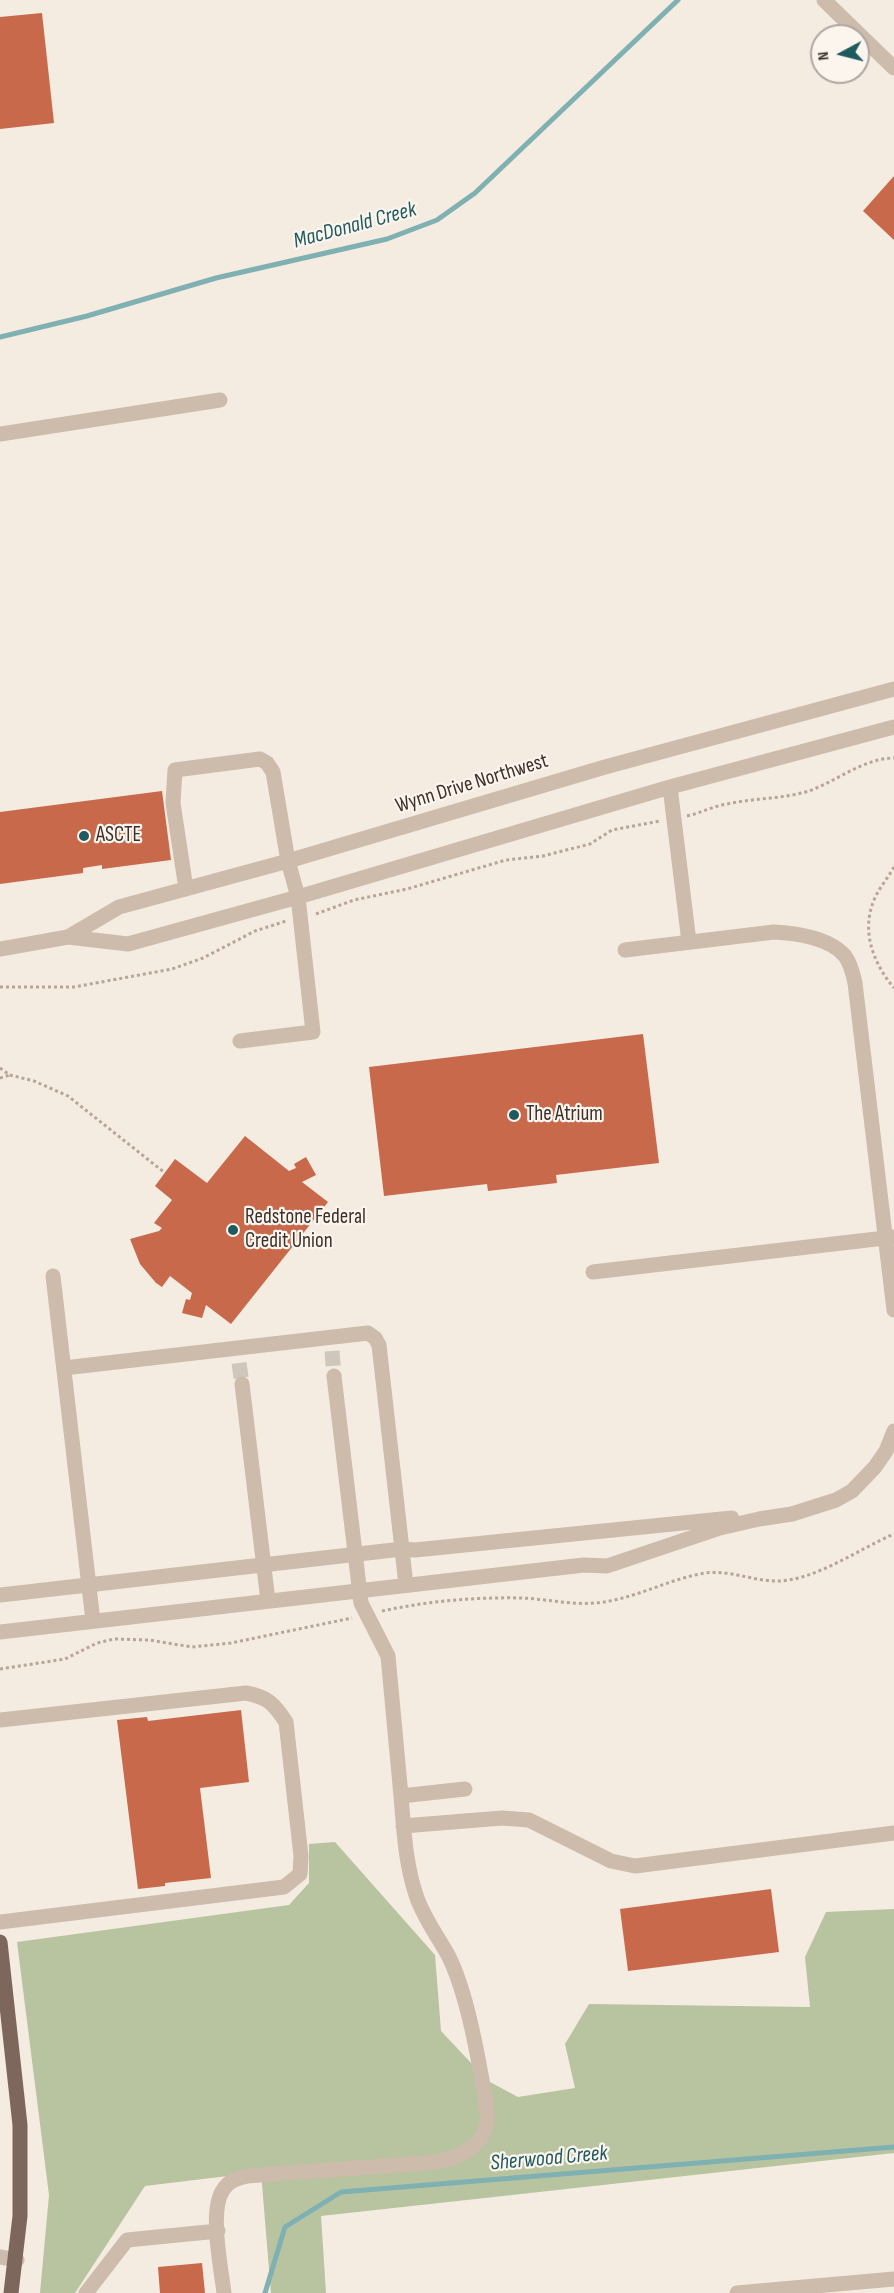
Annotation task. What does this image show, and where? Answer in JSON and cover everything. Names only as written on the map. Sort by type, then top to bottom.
[{"type":"main road","points":[[0,1942],[20,2125],[20,2216],[11,2293]]},
{"type":"street","points":[[824,0],[894,68]]},
{"type":"street","points":[[0,434],[220,400]]},
{"type":"street","name":"Wynn Drive Northwest","points":[[68,937],[119,907],[288,861],[604,767],[894,689]]},
{"type":"street","name":"Wynn Drive Northwest","points":[[0,950],[68,937],[128,944],[298,897],[670,787],[894,727]]},
{"type":"street","points":[[186,889],[173,803],[175,770],[260,759],[273,772],[288,861],[298,897],[313,1032],[240,1041]]},
{"type":"street","points":[[670,787],[689,942]]},
{"type":"street","points":[[625,950],[774,932],[787,933],[828,944],[846,958],[855,983],[890,1238],[894,1310]]},
{"type":"street","points":[[592,1272],[890,1238]]},
{"type":"street","points":[[53,1276],[93,1621]]},
{"type":"street","points":[[64,1368],[238,1355],[331,1345],[368,1333],[379,1345],[406,1586]]},
{"type":"street","points":[[224,2293],[217,2205],[222,2190],[232,2180],[247,2176],[454,2159],[468,2151],[480,2138],[488,2122],[479,2064],[459,1984],[448,1955],[431,1930],[407,1868],[388,1656],[366,1614],[360,1591],[334,1376]]},
{"type":"street","points":[[242,1384],[268,1601]]},
{"type":"street","points":[[0,1632],[584,1565],[607,1566],[720,1528],[811,1510],[836,1500],[852,1491],[875,1467],[886,1451],[894,1431]]},
{"type":"street","points":[[0,1595],[402,1549],[415,1551],[719,1518],[759,1519]]},
{"type":"street","points":[[0,1720],[246,1693],[262,1696],[276,1706],[286,1722],[301,1856],[300,1874],[284,1887],[0,1922]]},
{"type":"street","points":[[400,1796],[465,1790]]},
{"type":"street","points":[[404,1827],[502,1818],[529,1820],[611,1861],[635,1866],[894,1833]]},
{"type":"street","points":[[86,2293],[127,2240],[218,2231]]},
{"type":"street","points":[[0,2257],[16,2260]]},
{"type":"street","points":[[737,2293],[894,2279]]},
{"type":"path","points":[[0,987],[74,987],[172,969],[203,958],[255,931],[315,915],[354,900],[407,889],[506,860],[543,856],[590,844],[612,830],[701,813],[724,804],[798,794],[870,763],[894,758]]},
{"type":"path","points":[[894,867],[874,899],[869,914],[869,932],[874,959],[894,988]]},
{"type":"path","points":[[0,1068],[10,1075],[34,1081],[68,1095],[165,1173]]},
{"type":"path","points":[[0,1078],[10,1075]]},
{"type":"path","points":[[0,1669],[57,1660],[97,1643],[114,1639],[149,1640],[192,1647],[210,1645],[242,1641],[432,1602],[523,1598],[592,1604],[626,1598],[681,1578],[717,1572],[776,1581],[795,1580],[817,1572],[894,1534]]},
{"type":"green space","points":[[335,1842],[435,1955],[441,2031],[488,2081],[518,2097],[575,2088],[565,2044],[589,2004],[810,2007],[805,1957],[826,1912],[894,1909],[894,2153],[321,2216],[326,2293],[271,2293],[261,2172],[145,2186],[75,2293],[40,2293],[49,2195],[17,1942],[289,1905],[309,1883],[309,1844]]},
{"type":"building","points":[[42,13],[54,123],[0,129],[0,17]]},
{"type":"building","points":[[894,176],[894,240],[863,211]]},
{"type":"building","name":"ASCTE","points":[[162,791],[171,860],[102,869],[102,865],[83,868],[83,873],[0,884],[0,812]]},
{"type":"building","name":"The Atrium","points":[[643,1034],[659,1163],[556,1175],[557,1183],[488,1191],[487,1184],[384,1196],[369,1067]]},
{"type":"building","name":"Redstone Federal Credit Union","points":[[245,1136],[289,1171],[296,1168],[294,1164],[306,1157],[316,1175],[302,1182],[328,1202],[231,1324],[206,1305],[202,1318],[182,1313],[186,1299],[190,1300],[192,1293],[170,1276],[162,1287],[156,1283],[140,1264],[130,1239],[159,1231],[162,1228],[154,1223],[172,1200],[155,1186],[175,1159],[207,1183]]},
{"type":"building","points":[[241,1710],[249,1782],[200,1788],[211,1878],[165,1883],[165,1886],[138,1889],[117,1720],[147,1717],[148,1721]]},
{"type":"building","points":[[771,1889],[779,1952],[628,1971],[620,1909]]},
{"type":"building","points":[[202,2263],[205,2293],[160,2293],[158,2267]]},
{"type":"waterway","name":"MacDonald Creek","points":[[0,337],[87,316],[216,278],[387,239],[437,220],[475,193],[678,0]]},
{"type":"waterway","name":"Sherwood Creek","points":[[265,2293],[285,2227],[341,2192],[894,2147]]},
{"type":"tunnel","points":[[332,1351],[334,1376]]},
{"type":"tunnel","points":[[239,1363],[242,1384]]},
{"type":"place","name":"ASCTE","points":[[84,836]]},
{"type":"place","name":"The Atrium","points":[[514,1115]]},
{"type":"place","name":"Redstone Federal Credit Union","points":[[233,1230]]}]
